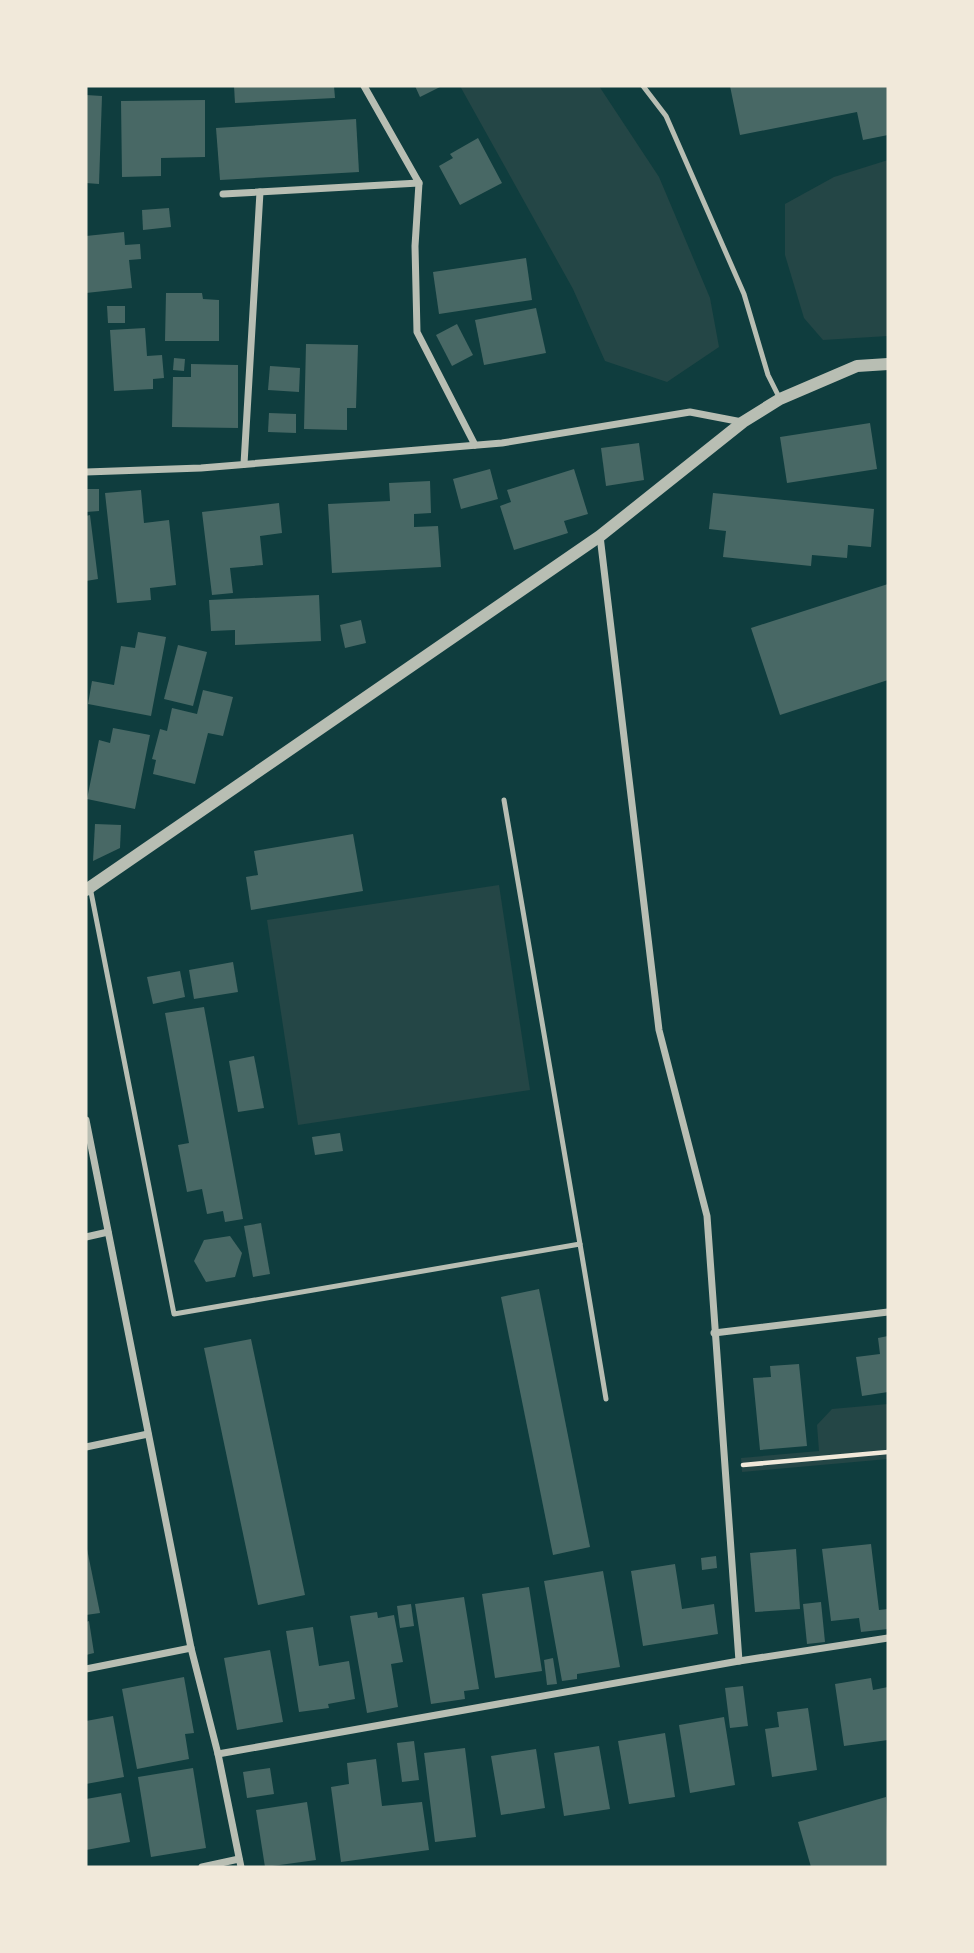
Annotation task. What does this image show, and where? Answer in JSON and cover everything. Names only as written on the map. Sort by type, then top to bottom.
[{"type":"street","points":[[364,86],[419,183],[415,246],[416,332],[475,445]]},
{"type":"street","points":[[223,194],[419,183]]},
{"type":"street","points":[[244,464],[260,192]]},
{"type":"street","points":[[88,889],[600,536],[743,422],[780,400],[857,366],[888,364]]},
{"type":"street","points":[[86,472],[244,464],[502,443],[690,412],[743,422]]},
{"type":"street","points":[[600,536],[659,1030],[707,1216],[739,1661]]},
{"type":"street","points":[[86,1120],[191,1648],[218,1754],[240,1863],[202,1867]]},
{"type":"street","points":[[86,1237],[108,1232]]},
{"type":"street","points":[[715,1333],[888,1312]]},
{"type":"street","points":[[86,1447],[148,1434]]},
{"type":"street","points":[[218,1754],[739,1661],[888,1638]]},
{"type":"street","points":[[86,1669],[191,1648]]},
{"type":"lane","points":[[643,86],[666,116],[744,295],[768,375],[780,400]]},
{"type":"lane","points":[[504,800],[606,1399]]},
{"type":"lane","points":[[88,889],[174,1314],[580,1244]]},
{"type":"path","points":[[754,1464],[888,1452]]},
{"type":"shaded area","points":[[460,86],[599,86],[659,177],[710,298],[719,347],[667,382],[605,361],[573,289]]},
{"type":"shaded area","points":[[888,160],[888,336],[823,340],[804,318],[785,255],[785,204],[834,177]]},
{"type":"shaded area","points":[[499,885],[530,1090],[298,1125],[267,920]]},
{"type":"shaded area","points":[[888,1404],[888,1459],[742,1472],[741,1458],[819,1451],[817,1425],[832,1409]]},
{"type":"building","points":[[234,86],[334,86],[335,98],[235,103]]},
{"type":"building","points":[[415,86],[442,86],[420,97]]},
{"type":"building","points":[[730,86],[888,86],[888,135],[863,140],[857,112],[740,135]]},
{"type":"building","points":[[86,95],[102,96],[99,184],[86,183]]},
{"type":"building","points":[[205,100],[205,157],[161,158],[161,176],[122,177],[121,101]]},
{"type":"building","points":[[356,119],[359,172],[220,180],[216,128]]},
{"type":"building","points":[[478,138],[502,183],[460,205],[439,166],[453,158],[450,154]]},
{"type":"building","points":[[169,208],[171,227],[143,230],[142,210]]},
{"type":"building","points":[[124,232],[125,245],[140,244],[141,259],[129,260],[132,288],[86,293],[86,236]]},
{"type":"building","points":[[526,258],[532,300],[439,314],[433,272]]},
{"type":"building","points":[[166,293],[202,293],[203,299],[219,300],[219,341],[165,341]]},
{"type":"building","points":[[107,306],[125,306],[125,323],[108,323]]},
{"type":"building","points":[[536,308],[546,353],[484,365],[475,320]]},
{"type":"building","points":[[457,324],[473,355],[452,366],[436,335]]},
{"type":"building","points":[[145,328],[147,356],[162,355],[164,378],[153,379],[153,389],[114,391],[110,330]]},
{"type":"building","points":[[306,344],[358,345],[356,408],[347,408],[347,430],[304,429]]},
{"type":"building","points":[[174,358],[185,359],[184,371],[173,370]]},
{"type":"building","points":[[191,364],[238,365],[238,428],[172,427],[173,377],[191,377]]},
{"type":"building","points":[[270,366],[300,368],[299,392],[268,390]]},
{"type":"building","points":[[269,413],[296,414],[296,433],[268,432]]},
{"type":"building","points":[[870,423],[877,469],[787,483],[780,437]]},
{"type":"building","points":[[639,443],[644,480],[606,486],[601,448]]},
{"type":"building","points":[[490,469],[498,499],[461,509],[453,479]]},
{"type":"building","points":[[574,469],[588,514],[564,521],[568,533],[514,550],[500,506],[511,502],[507,490]]},
{"type":"building","points":[[430,481],[431,513],[414,514],[414,527],[438,526],[441,567],[332,573],[328,504],[390,501],[389,483]]},
{"type":"building","points":[[86,489],[99,489],[99,511],[86,512]]},
{"type":"building","points":[[141,490],[144,523],[169,520],[176,585],[150,588],[151,600],[117,603],[105,493]]},
{"type":"building","points":[[713,493],[874,509],[871,547],[848,545],[847,558],[812,555],[811,566],[723,557],[726,531],[709,529]]},
{"type":"building","points":[[279,503],[282,533],[260,536],[263,565],[230,568],[233,593],[212,595],[202,512]]},
{"type":"building","points":[[90,515],[98,579],[86,581],[86,516]]},
{"type":"building","points":[[888,584],[888,680],[780,715],[751,628]]},
{"type":"building","points":[[319,595],[321,641],[235,645],[235,630],[211,631],[209,600]]},
{"type":"building","points":[[361,620],[366,643],[345,648],[340,625]]},
{"type":"building","points":[[138,632],[166,637],[151,716],[88,704],[92,681],[114,685],[121,646],[135,648]]},
{"type":"building","points":[[178,645],[207,652],[193,706],[164,699]]},
{"type":"building","points":[[203,690],[233,697],[223,736],[208,733],[195,784],[153,774],[156,760],[152,759],[160,729],[167,731],[172,708],[197,714]]},
{"type":"building","points":[[113,728],[150,735],[135,809],[87,799],[99,740],[110,743]]},
{"type":"building","points":[[95,824],[121,825],[120,848],[93,861]]},
{"type":"building","points":[[353,834],[363,891],[251,910],[246,877],[258,875],[254,851]]},
{"type":"building","points":[[233,962],[238,992],[194,999],[189,970]]},
{"type":"building","points":[[180,971],[185,997],[153,1004],[147,977]]},
{"type":"building","points":[[204,1007],[243,1219],[225,1222],[223,1211],[207,1214],[202,1189],[187,1192],[178,1145],[189,1143],[165,1013]]},
{"type":"building","points":[[254,1056],[264,1108],[238,1112],[229,1061]]},
{"type":"building","points":[[340,1133],[343,1151],[315,1155],[312,1137]]},
{"type":"building","points":[[261,1223],[270,1274],[253,1277],[244,1226]]},
{"type":"building","points":[[230,1236],[242,1253],[235,1277],[206,1282],[194,1261],[204,1240]]},
{"type":"building","points":[[539,1289],[590,1547],[553,1555],[501,1297]]},
{"type":"building","points":[[888,1336],[888,1392],[862,1396],[856,1357],[880,1354],[878,1338]]},
{"type":"building","points":[[251,1339],[305,1595],[258,1605],[204,1348]]},
{"type":"building","points":[[799,1364],[807,1446],[760,1450],[753,1378],[771,1377],[770,1366]]},
{"type":"building","points":[[86,1544],[100,1613],[86,1615]]},
{"type":"building","points":[[871,1544],[879,1610],[888,1609],[888,1629],[861,1632],[859,1618],[831,1621],[822,1549]]},
{"type":"building","points":[[796,1549],[800,1609],[755,1612],[750,1553]]},
{"type":"building","points":[[716,1556],[717,1568],[702,1570],[701,1558]]},
{"type":"building","points":[[675,1564],[682,1609],[714,1604],[718,1634],[643,1646],[631,1571]]},
{"type":"building","points":[[603,1571],[620,1667],[577,1674],[577,1679],[562,1681],[544,1581]]},
{"type":"building","points":[[529,1587],[542,1671],[495,1678],[482,1594]]},
{"type":"building","points":[[464,1597],[479,1689],[464,1691],[465,1699],[431,1704],[415,1604]]},
{"type":"building","points":[[821,1602],[825,1642],[807,1644],[803,1604]]},
{"type":"building","points":[[411,1604],[414,1626],[400,1628],[397,1606]]},
{"type":"building","points":[[377,1612],[378,1618],[394,1615],[403,1662],[391,1664],[398,1707],[367,1713],[350,1616]]},
{"type":"building","points":[[89,1621],[94,1653],[86,1655],[86,1622]]},
{"type":"building","points":[[313,1627],[319,1666],[349,1661],[355,1699],[328,1704],[329,1708],[299,1712],[286,1631]]},
{"type":"building","points":[[270,1650],[283,1722],[237,1730],[224,1658]]},
{"type":"building","points":[[553,1658],[557,1684],[547,1685],[544,1660]]},
{"type":"building","points":[[184,1677],[194,1733],[185,1734],[189,1759],[137,1769],[122,1689]]},
{"type":"building","points":[[871,1678],[873,1690],[888,1687],[888,1740],[844,1746],[835,1684]]},
{"type":"building","points":[[743,1686],[748,1726],[730,1728],[725,1688]]},
{"type":"building","points":[[808,1708],[817,1770],[772,1777],[765,1729],[779,1727],[777,1712]]},
{"type":"building","points":[[113,1716],[124,1777],[86,1784],[86,1721]]},
{"type":"building","points":[[724,1717],[735,1785],[690,1793],[679,1725]]},
{"type":"building","points":[[665,1733],[675,1797],[629,1804],[618,1741]]},
{"type":"building","points":[[414,1741],[419,1780],[402,1782],[397,1743]]},
{"type":"building","points":[[599,1746],[610,1809],[564,1816],[554,1753]]},
{"type":"building","points":[[465,1748],[476,1837],[435,1842],[424,1753]]},
{"type":"building","points":[[536,1749],[545,1808],[501,1815],[491,1756]]},
{"type":"building","points":[[376,1759],[382,1806],[422,1802],[429,1850],[341,1862],[331,1787],[349,1784],[347,1763]]},
{"type":"building","points":[[193,1768],[206,1848],[151,1857],[138,1777]]},
{"type":"building","points":[[270,1768],[274,1794],[247,1798],[243,1772]]},
{"type":"building","points":[[121,1793],[130,1842],[86,1850],[86,1799]]},
{"type":"building","points":[[886,1797],[888,1867],[811,1867],[798,1822]]},
{"type":"building","points":[[307,1802],[316,1860],[265,1867],[256,1810]]}]
